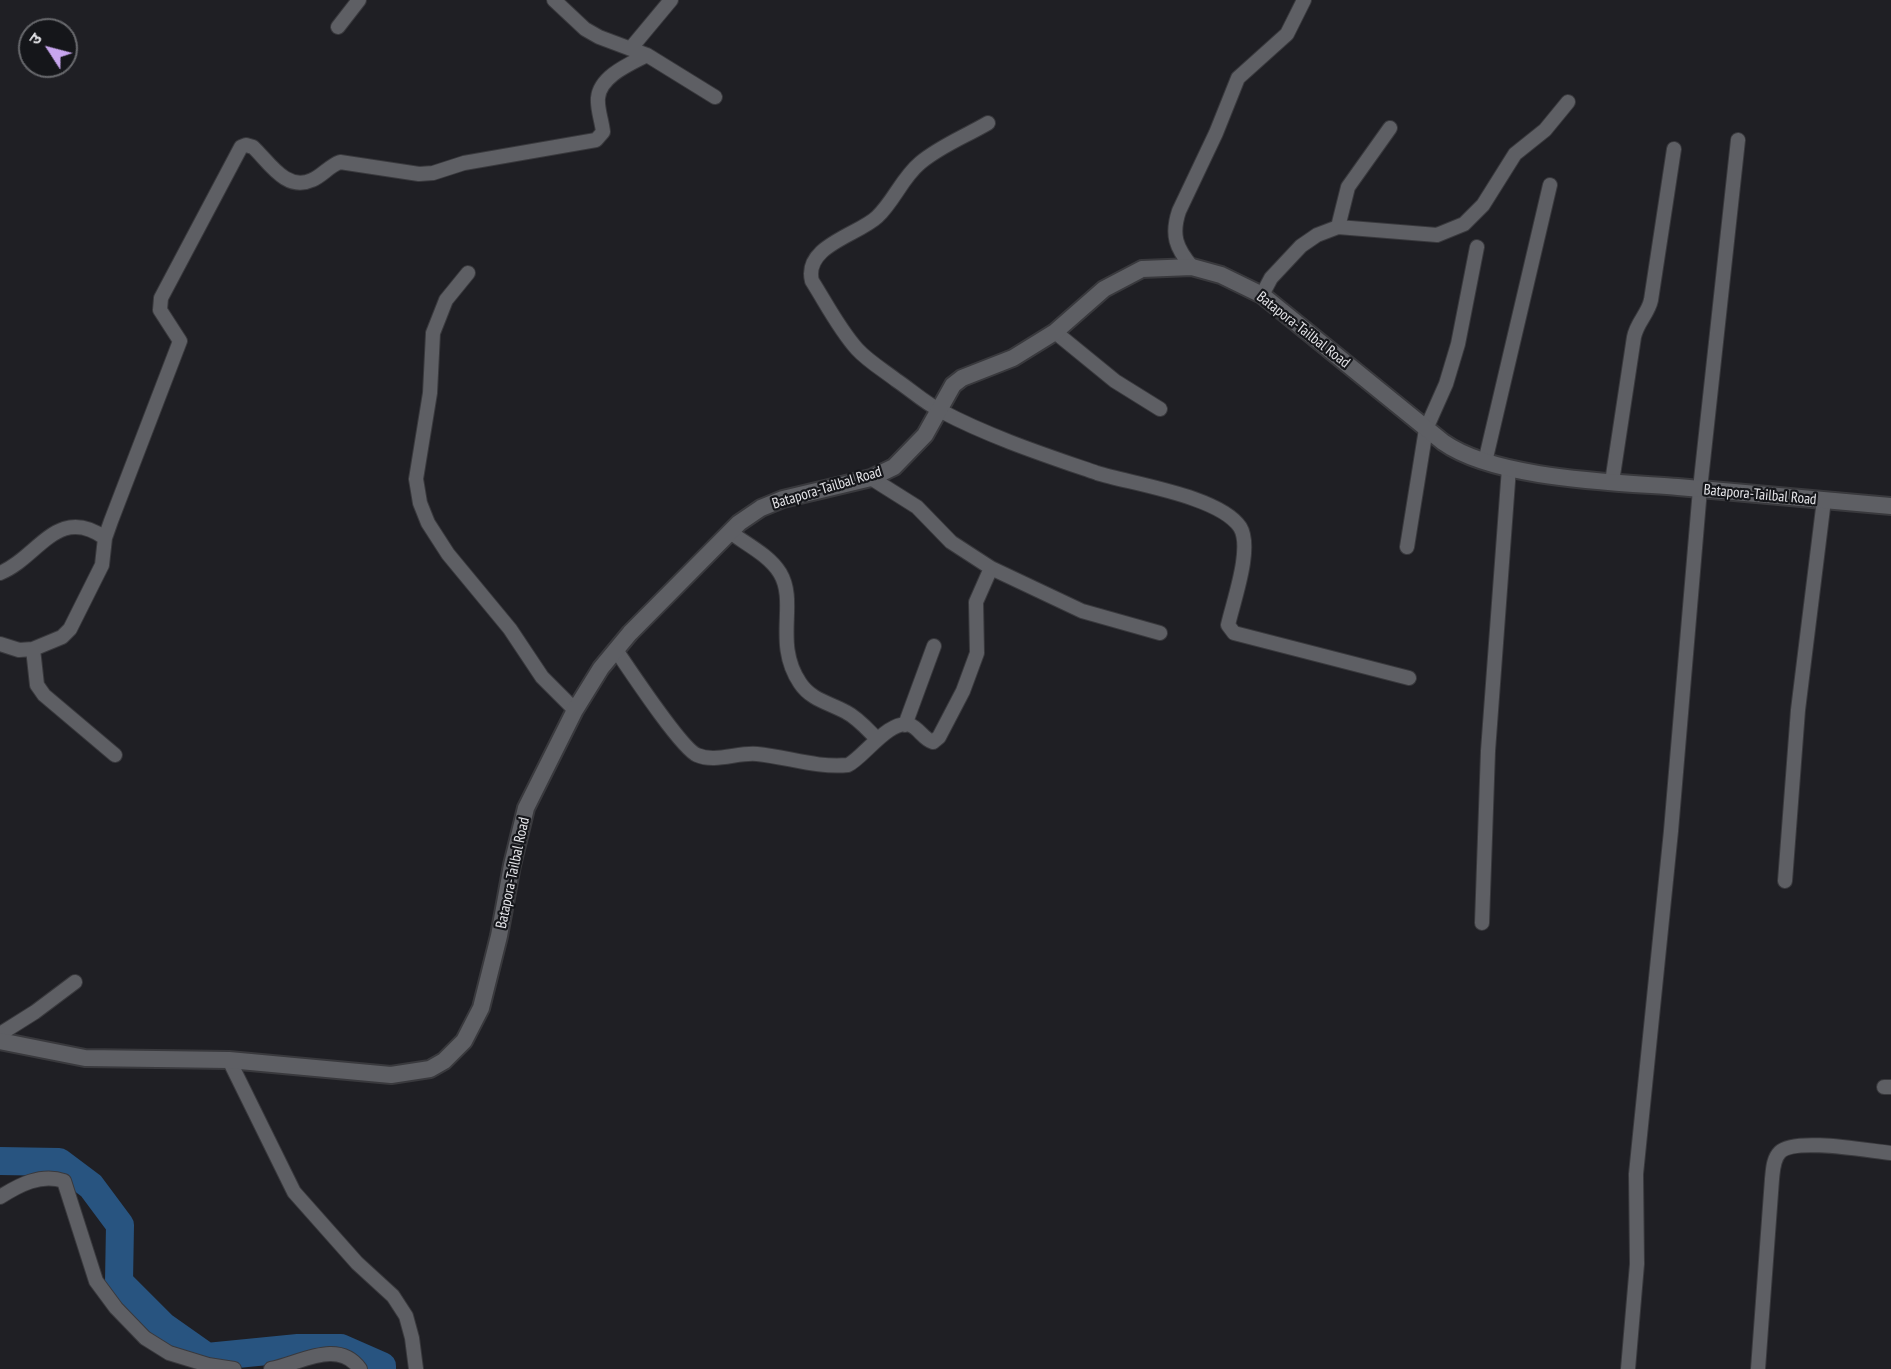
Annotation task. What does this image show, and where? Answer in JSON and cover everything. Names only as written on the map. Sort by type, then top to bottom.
[{"type":"main road","name":"Batapora-Tailbal Road","points":[[0,1041],[85,1058],[229,1060],[391,1075],[430,1069],[456,1052],[475,1025],[481,1008],[500,936],[512,865],[526,808],[575,710],[601,668],[616,650],[730,532],[761,508],[783,499],[871,478],[894,467],[910,454],[926,435],[940,411],[946,394],[962,378],[1013,358],[1055,332],[1104,289],[1142,269],[1191,267],[1221,275],[1262,295],[1426,429],[1455,450],[1485,462],[1509,468],[1612,482],[1891,506]]},
{"type":"street","points":[[338,27],[359,0]]},
{"type":"street","points":[[554,0],[585,29],[600,38],[647,55],[715,97]]},
{"type":"street","points":[[631,48],[672,0]]},
{"type":"street","points":[[1191,267],[1175,242],[1175,224],[1179,211],[1216,133],[1238,78],[1287,34],[1304,0]]},
{"type":"street","points":[[0,644],[19,650],[33,649],[62,637],[70,629],[102,565],[105,538],[180,341],[160,310],[160,298],[241,147],[253,147],[285,179],[303,183],[312,180],[340,162],[419,174],[433,173],[516,153],[596,140],[603,132],[598,100],[601,89],[620,70],[647,55]]},
{"type":"street","points":[[1262,295],[1271,278],[1300,246],[1317,235],[1338,227],[1437,235],[1464,224],[1483,205],[1515,154],[1545,130],[1568,102]]},
{"type":"street","points":[[988,123],[920,163],[881,213],[868,224],[828,246],[816,260],[810,274],[858,351],[940,411],[1003,438],[1098,473],[1163,489],[1218,510],[1241,528],[1244,542],[1230,630],[1234,633],[1409,678]]},
{"type":"street","points":[[1338,227],[1348,187],[1390,128]]},
{"type":"street","points":[[1628,1369],[1637,1264],[1636,1174],[1671,831],[1700,489],[1738,140]]},
{"type":"street","points":[[1612,482],[1634,337],[1637,326],[1648,310],[1651,300],[1674,149]]},
{"type":"street","points":[[1485,462],[1550,185]]},
{"type":"street","points":[[1407,547],[1426,429],[1446,384],[1458,344],[1478,248]]},
{"type":"street","points":[[468,273],[446,300],[433,333],[430,393],[417,479],[420,503],[428,523],[448,554],[510,629],[542,677],[575,710]]},
{"type":"street","points":[[1055,332],[1115,381],[1160,409]]},
{"type":"street","points":[[1482,923],[1488,751],[1509,468]]},
{"type":"street","points":[[871,478],[917,507],[951,542],[991,567],[1082,611],[1160,633]]},
{"type":"street","points":[[1785,881],[1798,711],[1824,500]]},
{"type":"street","points":[[0,573],[46,538],[72,527],[86,528],[105,538]]},
{"type":"street","points":[[730,532],[767,559],[781,575],[786,588],[786,652],[801,684],[811,695],[847,712],[877,739]]},
{"type":"street","points":[[616,650],[681,739],[697,755],[706,757],[754,753],[811,765],[848,765],[888,731],[905,725],[910,725],[933,742],[939,737],[963,691],[977,653],[976,602],[991,567]]},
{"type":"street","points":[[905,725],[934,645]]},
{"type":"street","points":[[33,649],[37,685],[44,695],[116,755]]},
{"type":"street","points":[[0,1034],[35,1012],[75,982]]},
{"type":"street","points":[[229,1060],[294,1192],[357,1263],[393,1296],[406,1316],[412,1338],[416,1369]]},
{"type":"street","points":[[1758,1369],[1772,1179],[1777,1156],[1782,1150],[1792,1146],[1812,1145],[1891,1153]]},
{"type":"street","points":[[0,1197],[34,1179],[49,1178],[64,1181],[96,1281],[116,1308],[145,1338],[169,1353],[185,1360],[234,1369]]},
{"type":"street","points":[[271,1369],[321,1354],[346,1357],[360,1369]]},
{"type":"waterway","points":[[0,1161],[59,1162],[91,1186],[120,1225],[119,1282],[163,1326],[207,1357],[298,1348],[341,1348],[382,1366],[382,1369]]}]
